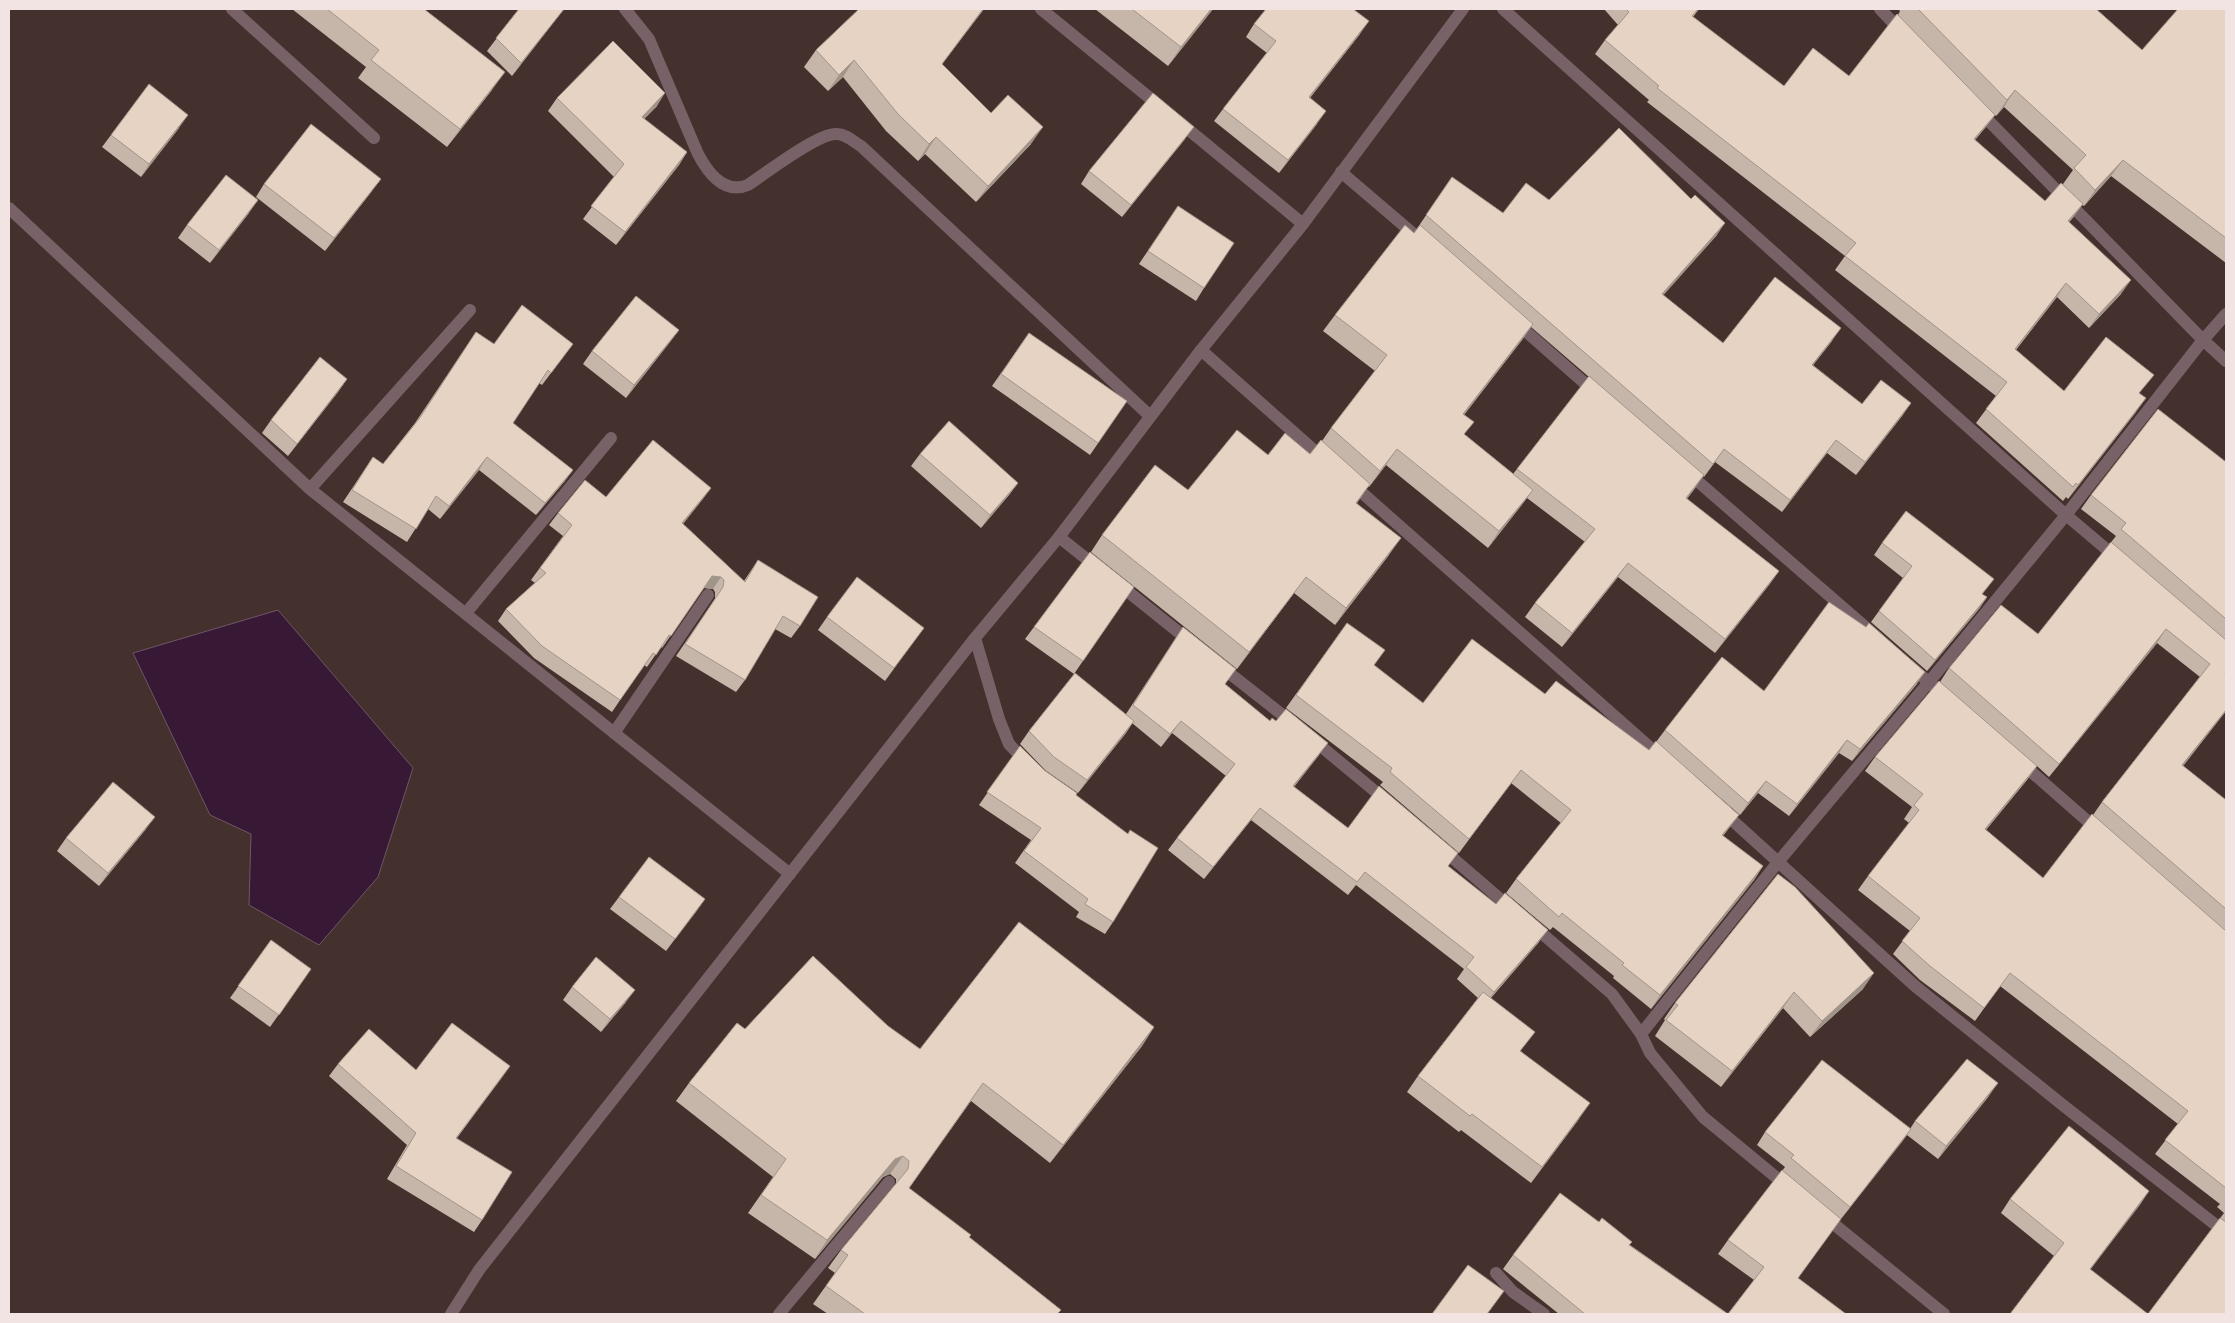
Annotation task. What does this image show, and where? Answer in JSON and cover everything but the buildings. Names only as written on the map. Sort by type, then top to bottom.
[{"type":"street","points":[[232,9],[374,138]]},
{"type":"street","points":[[624,9],[649,39],[698,154],[709,171],[721,183],[731,188],[739,189],[819,138],[836,133],[849,138],[868,153],[1150,416]]},
{"type":"street","points":[[1041,9],[1303,224]]},
{"type":"street","points":[[451,1314],[479,1270],[975,638],[1059,537],[1201,350],[1303,224],[1463,9]]},
{"type":"street","points":[[1504,9],[2066,515],[2124,564]]},
{"type":"street","points":[[1880,9],[1914,44]]},
{"type":"street","points":[[1969,100],[2203,340],[2226,361]]},
{"type":"street","points":[[1341,172],[1424,244]]},
{"type":"street","points":[[9,208],[310,490],[790,874]]},
{"type":"street","points":[[310,490],[470,310]]},
{"type":"street","points":[[1641,1034],[1778,860],[1929,682],[2066,515],[2203,340],[2226,314]]},
{"type":"street","points":[[1507,316],[1605,401]]},
{"type":"street","points":[[1201,350],[1675,769]]},
{"type":"street","points":[[466,613],[611,438]]},
{"type":"street","points":[[1680,466],[1959,708]]},
{"type":"street","points":[[1059,537],[1341,762],[1394,808]]},
{"type":"street","points":[[614,733],[708,595]]},
{"type":"street","points":[[975,638],[999,719],[1009,744],[1034,770]]},
{"type":"street","points":[[2011,754],[2108,839]]},
{"type":"street","points":[[1712,802],[1915,986],[2226,1233]]},
{"type":"street","points":[[1432,840],[1612,994],[1641,1034],[1650,1053],[1703,1117],[1801,1197]]},
{"type":"street","points":[[779,1314],[889,1182]]},
{"type":"street","points":[[1816,1210],[1944,1314]]},
{"type":"street","points":[[1496,1273],[1513,1292],[1544,1314]]},
{"type":"shaded area","points":[[278,610],[413,768],[378,877],[319,945],[249,905],[251,834],[210,815],[133,653]]}]
